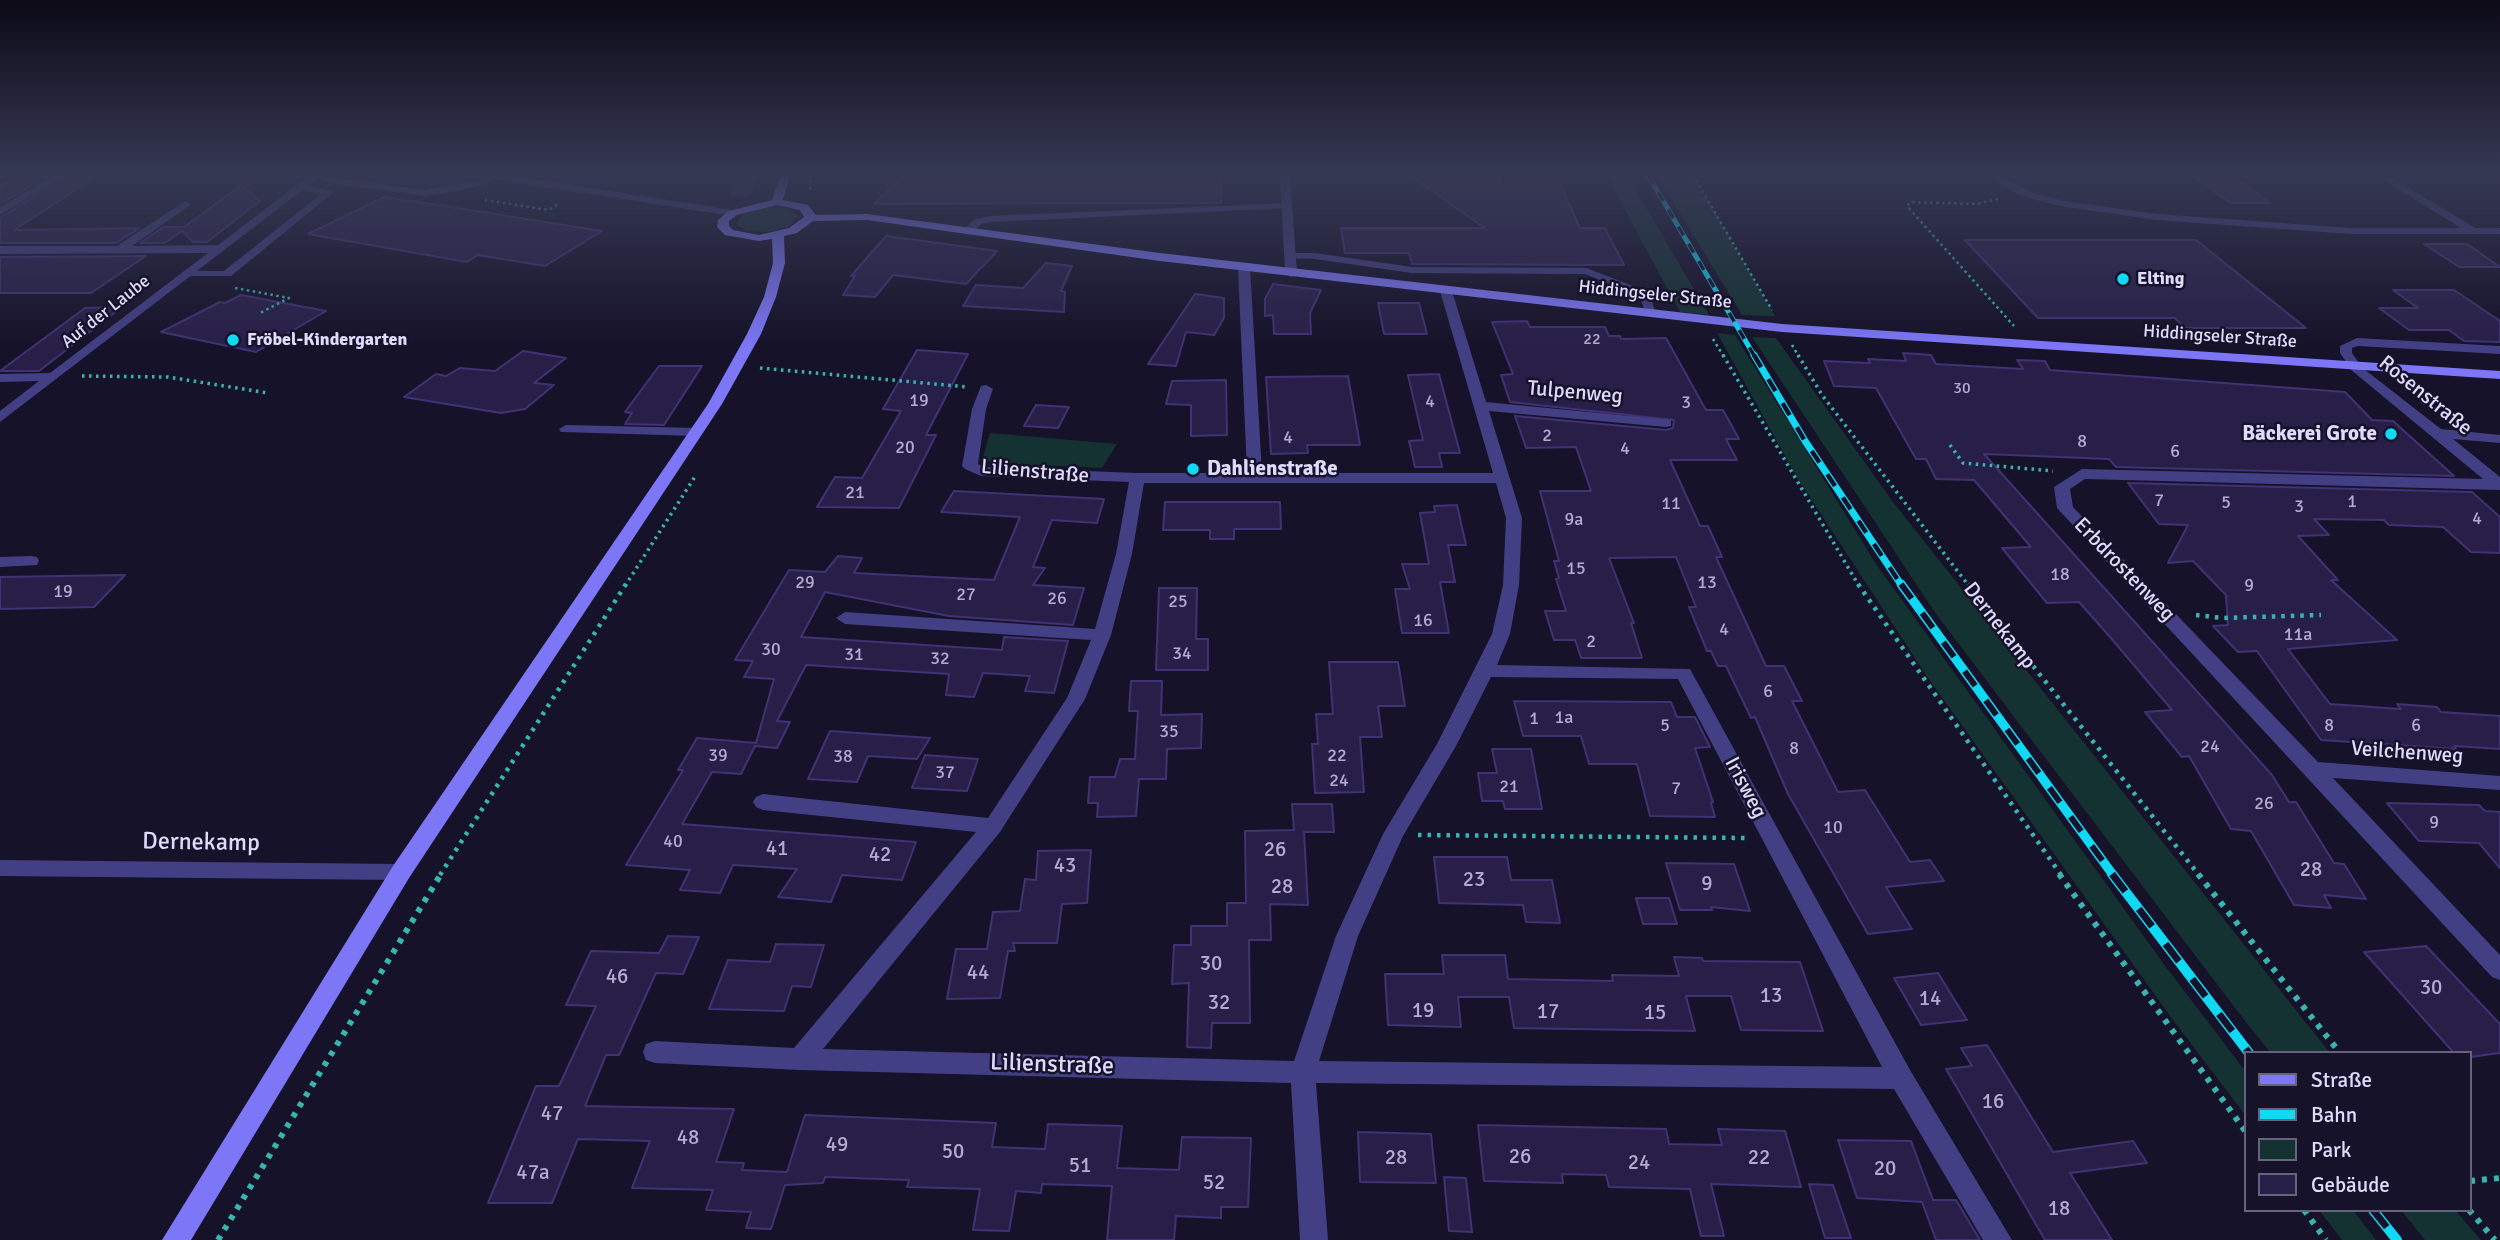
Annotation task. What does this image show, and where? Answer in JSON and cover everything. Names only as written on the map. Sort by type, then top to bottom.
[{"type":"street","points":[[120,249],[143,233]]},
{"type":"street","name":"Auf der Laube","points":[[0,418],[239,233]]},
{"type":"street","points":[[729,233],[759,238],[786,233]]},
{"type":"street","name":"Hiddingseler Straße","points":[[966,233],[1291,273],[1782,328],[2500,375]]},
{"type":"street","points":[[1289,233],[1291,273]]},
{"type":"street","points":[[176,1240],[401,872],[697,432],[754,334],[779,263],[778,235]]},
{"type":"street","points":[[0,250],[219,249]]},
{"type":"street","points":[[1244,267],[1255,479]]},
{"type":"street","points":[[1314,1240],[1303,1072],[1347,936],[1393,834],[1446,746],[1485,671],[1501,634],[1511,585],[1514,518],[1446,291]]},
{"type":"street","name":"Rosenstraße","points":[[2355,366],[2500,485]]},
{"type":"street","name":"Auf der Laube","points":[[0,378],[53,377]]},
{"type":"street","name":"Lilienstraße","points":[[986,389],[979,409],[970,466],[982,471],[1137,478],[1501,478]]},
{"type":"street","name":"Tulpenweg","points":[[1480,406],[1666,423]]},
{"type":"street","points":[[2437,433],[2500,439]]},
{"type":"street","points":[[2082,474],[2500,485]]},
{"type":"street","name":"Erbdrostenweg","points":[[2082,474],[2062,487],[2065,509],[2166,612],[2500,970]]},
{"type":"street","points":[[800,1059],[993,825],[1076,699],[1102,635],[1124,554],[1137,478]]},
{"type":"street","points":[[0,562],[31,561]]},
{"type":"street","points":[[845,618],[1102,635]]},
{"type":"street","name":"Irisweg","points":[[1485,671],[1684,673],[1901,1078],[1998,1240]]},
{"type":"street","name":"Veilchenweg","points":[[2311,769],[2500,783]]},
{"type":"street","points":[[763,802],[993,825]]},
{"type":"street","name":"Dernekamp","points":[[0,868],[401,872]]},
{"type":"street","name":"Lilienstraße","points":[[655,1052],[800,1059],[1303,1072]]},
{"type":"street","points":[[1303,1072],[1901,1078]]},
{"type":"lane","points":[[186,274],[227,274],[278,233]]},
{"type":"lane","points":[[1290,257],[1314,256],[1412,270],[1586,271],[1645,294],[1650,314]]},
{"type":"lane","points":[[2355,366],[2346,353],[2346,346],[2357,342],[2500,350]]},
{"type":"lane","points":[[566,429],[697,432]]},
{"type":"path","name":"Dernekamp","points":[[1727,233],[1822,395],[1900,499],[2338,1051]]},
{"type":"path","points":[[1932,233],[2028,342]]},
{"type":"path","points":[[215,274],[219,286],[289,298],[260,313]]},
{"type":"path","points":[[1713,321],[1710,335],[1871,607],[2244,1129]]},
{"type":"path","points":[[752,380],[761,366],[986,389]]},
{"type":"path","points":[[53,377],[168,377],[268,393]]},
{"type":"path","points":[[1950,445],[1963,463],[2082,474]]},
{"type":"path","points":[[218,1240],[445,867],[697,473]]},
{"type":"path","points":[[2166,612],[2222,618],[2321,615]]},
{"type":"path","points":[[1393,834],[1772,838]]},
{"type":"path","points":[[2472,1181],[2500,1178]]},
{"type":"path","points":[[2305,1212],[2326,1240]]},
{"type":"path","points":[[2471,1212],[2495,1240]]},
{"type":"green space","points":[[1637,233],[1661,233],[1709,315],[1680,312]]},
{"type":"green space","points":[[1692,233],[1727,233],[1775,316],[1742,315]]},
{"type":"green space","points":[[1717,333],[1735,335],[1876,564],[2163,963],[2244,1069],[2244,1113],[2170,1016],[1926,675],[1798,479]]},
{"type":"green space","points":[[1752,337],[1776,338],[1893,502],[2328,1051],[2269,1051],[1936,614]]},
{"type":"green space","points":[[990,433],[1117,444],[1102,468],[992,463],[983,457]]},
{"type":"green space","points":[[2321,1212],[2355,1212],[2376,1240],[2342,1240]]},
{"type":"green space","points":[[2403,1212],[2457,1212],[2481,1240],[2425,1240]]},
{"type":"building","points":[[0,233],[132,233],[116,243],[0,243]]},
{"type":"building","points":[[155,233],[179,233],[165,243],[140,243]]},
{"type":"building","points":[[184,233],[219,233],[207,242],[193,242]]},
{"type":"building","points":[[599,233],[545,266],[478,255],[467,262],[308,234]]},
{"type":"building","points":[[1342,233],[1607,233],[1624,265],[1412,264],[1409,253],[1345,253]]},
{"type":"building","points":[[886,236],[997,251],[966,284],[893,275],[875,297],[843,295],[855,276],[851,276]]},
{"type":"building","name":"Elting","points":[[1965,240],[2196,240],[2306,328],[2185,328],[2175,318],[2038,318]]},
{"type":"building","points":[[2424,244],[2467,244],[2500,267],[2459,267]]},
{"type":"building","points":[[146,256],[91,293],[0,293],[0,257]]},
{"type":"building","points":[[1046,263],[1072,266],[1061,291],[1065,292],[1064,312],[963,306],[976,285],[1023,288]]},
{"type":"building","points":[[1273,284],[1321,290],[1310,313],[1311,334],[1274,334],[1273,315],[1265,316],[1265,299]]},
{"type":"building","points":[[2393,290],[2454,290],[2500,321],[2500,342],[2464,341],[2449,330],[2409,330],[2379,308],[2418,308]]},
{"type":"building","points":[[1195,294],[1224,298],[1224,318],[1214,335],[1186,332],[1176,366],[1148,364]]},
{"type":"building","points":[[241,295],[326,311],[256,352],[161,332],[220,302],[225,303]]},
{"type":"building","points":[[1378,303],[1419,303],[1427,334],[1384,334]]},
{"type":"building","points":[[122,307],[39,371],[0,371],[85,308]]},
{"type":"building","points":[[1527,321],[1530,327],[1605,327],[1609,336],[1620,336],[1621,339],[1666,338],[1706,410],[1723,410],[1739,439],[1726,439],[1737,460],[1670,460],[1700,526],[1708,526],[1722,557],[1716,557],[1766,666],[1784,666],[1802,701],[1792,701],[1838,792],[1865,790],[1910,862],[1930,860],[1944,881],[1886,887],[1912,929],[1868,934],[1788,794],[1755,717],[1751,718],[1726,666],[1718,666],[1711,651],[1707,651],[1689,607],[1696,607],[1676,557],[1609,558],[1634,623],[1631,623],[1642,658],[1581,658],[1575,640],[1554,640],[1545,611],[1566,611],[1556,579],[1559,578],[1554,561],[1559,561],[1540,491],[1591,491],[1576,447],[1526,448],[1515,416],[1666,430],[1673,428],[1674,420],[1510,402],[1501,375],[1513,374],[1492,322]]},
{"type":"building","points":[[917,350],[968,354],[926,435],[936,435],[899,508],[817,507],[835,477],[862,478],[901,411],[883,409]]},
{"type":"building","points":[[523,351],[566,358],[534,383],[554,385],[525,409],[501,413],[404,397],[436,374],[446,376],[460,368],[495,371]]},
{"type":"building","points":[[1903,353],[1931,355],[1936,364],[2023,369],[2017,360],[2045,361],[2050,370],[2345,392],[2372,420],[2393,421],[2454,476],[2116,467],[2109,459],[1984,454],[2272,775],[2289,802],[2296,802],[2334,863],[2344,864],[2366,899],[2324,895],[2331,908],[2294,905],[2251,831],[2231,829],[2189,756],[2182,757],[2145,712],[2172,710],[2110,637],[2079,602],[2047,603],[2002,548],[2031,547],[1974,480],[1936,479],[1926,459],[1916,459],[1876,388],[1834,386],[1824,361],[1906,361]]},
{"type":"building","points":[[659,366],[702,366],[664,425],[625,424],[632,413],[625,412]]},
{"type":"building","points":[[1439,374],[1460,453],[1439,453],[1442,467],[1415,467],[1409,441],[1423,440],[1408,375]]},
{"type":"building","points":[[1348,376],[1360,445],[1307,445],[1308,453],[1271,454],[1266,377]]},
{"type":"building","points":[[1226,380],[1227,435],[1191,436],[1191,405],[1166,404],[1172,381]]},
{"type":"building","points":[[1036,405],[1069,407],[1058,428],[1024,426]]},
{"type":"building","points":[[2128,483],[2472,492],[2500,517],[2500,553],[2471,552],[2443,527],[2389,525],[2384,520],[2314,519],[2329,535],[2298,536],[2338,580],[2331,580],[2397,640],[2288,649],[2330,704],[2401,709],[2397,704],[2437,707],[2441,712],[2500,716],[2500,749],[2454,746],[2456,749],[2321,740],[2257,651],[2238,652],[2213,626],[2228,625],[2226,595],[2193,561],[2168,563],[2188,525],[2159,524]]},
{"type":"building","points":[[954,491],[1104,499],[1097,523],[1052,520],[1033,567],[1045,568],[1033,585],[1084,588],[1073,625],[949,616],[825,592],[801,637],[1002,650],[1004,637],[1068,641],[1054,693],[1025,691],[1030,676],[983,673],[974,697],[946,695],[949,674],[806,665],[777,721],[790,722],[777,748],[755,746],[741,774],[712,772],[682,824],[916,842],[902,880],[842,875],[831,902],[778,897],[797,869],[733,865],[720,893],[680,890],[690,870],[626,865],[683,770],[678,770],[697,738],[756,743],[774,679],[744,677],[753,661],[735,660],[789,570],[825,572],[838,556],[862,558],[854,573],[994,580],[1020,517],[941,512]]},
{"type":"building","points":[[1165,502],[1280,502],[1281,529],[1234,529],[1234,539],[1210,539],[1210,530],[1163,530]]},
{"type":"building","points":[[1457,505],[1466,545],[1448,545],[1455,582],[1440,582],[1449,633],[1402,633],[1395,589],[1410,589],[1402,564],[1429,564],[1420,513],[1435,512],[1434,506]]},
{"type":"building","points":[[125,575],[94,607],[0,609],[0,577]]},
{"type":"building","points":[[1159,588],[1197,588],[1196,639],[1208,639],[1208,670],[1156,670]]},
{"type":"building","points":[[1329,662],[1398,662],[1405,706],[1378,706],[1382,737],[1360,737],[1364,792],[1315,793],[1312,744],[1318,744],[1316,714],[1333,714]]},
{"type":"building","points":[[1131,681],[1162,681],[1161,715],[1202,714],[1201,748],[1167,749],[1166,779],[1139,779],[1136,816],[1097,817],[1098,803],[1088,803],[1090,777],[1115,777],[1120,759],[1135,759],[1138,711],[1129,711]]},
{"type":"building","points":[[1514,701],[1671,702],[1677,717],[1695,717],[1710,747],[1695,748],[1713,802],[1711,803],[1715,817],[1650,816],[1637,764],[1589,764],[1581,736],[1523,736]]},
{"type":"building","points":[[830,731],[930,738],[917,759],[868,756],[857,782],[808,779]]},
{"type":"building","points":[[1492,749],[1531,749],[1542,809],[1505,809],[1503,801],[1482,801],[1478,773],[1497,773]]},
{"type":"building","points":[[925,755],[978,759],[967,791],[912,788]]},
{"type":"building","points":[[2387,803],[2479,805],[2485,811],[2500,812],[2500,868],[2479,843],[2419,841]]},
{"type":"building","points":[[1292,804],[1332,804],[1334,832],[1304,832],[1308,905],[1270,904],[1271,940],[1249,940],[1250,1023],[1212,1023],[1211,1048],[1187,1047],[1189,983],[1172,984],[1174,945],[1191,945],[1191,926],[1227,926],[1227,903],[1246,903],[1245,831],[1294,830]]},
{"type":"building","points":[[1091,850],[1087,903],[1062,904],[1057,943],[1013,943],[1015,951],[1008,951],[1000,998],[947,999],[956,949],[987,949],[993,912],[1020,911],[1025,879],[1036,880],[1038,851]]},
{"type":"building","points":[[1434,857],[1507,857],[1511,880],[1552,880],[1560,923],[1526,922],[1523,905],[1439,903]]},
{"type":"building","points":[[1666,863],[1734,864],[1750,911],[1711,907],[1712,910],[1680,910]]},
{"type":"building","points":[[1636,898],[1669,898],[1677,924],[1643,924]]},
{"type":"building","points":[[668,936],[699,937],[683,974],[656,973],[619,1055],[606,1055],[585,1106],[734,1109],[716,1162],[744,1163],[742,1170],[787,1172],[805,1115],[996,1123],[992,1147],[1045,1149],[1048,1124],[1122,1126],[1117,1168],[1179,1170],[1182,1137],[1251,1138],[1248,1207],[1221,1207],[1221,1218],[1176,1216],[1174,1240],[1107,1240],[1112,1186],[1042,1184],[1041,1193],[1016,1191],[1009,1231],[973,1230],[980,1189],[907,1187],[909,1180],[825,1177],[823,1183],[785,1185],[771,1229],[746,1228],[751,1212],[706,1210],[713,1190],[632,1188],[650,1141],[578,1139],[552,1203],[488,1203],[536,1086],[559,1086],[596,1006],[566,1005],[591,951],[659,953]]},
{"type":"building","points":[[776,944],[824,945],[811,987],[792,986],[784,1011],[709,1009],[728,960],[770,962]]},
{"type":"building","points":[[2426,946],[2500,1024],[2500,1053],[2472,1057],[2472,1051],[2452,1051],[2364,952]]},
{"type":"building","points":[[1442,955],[1505,955],[1508,979],[1613,981],[1612,975],[1679,976],[1674,957],[1702,958],[1703,961],[1800,962],[1823,1031],[1741,1030],[1731,996],[1686,996],[1695,1031],[1514,1028],[1509,997],[1458,997],[1461,1027],[1388,1025],[1385,974],[1444,974]]},
{"type":"building","points":[[1938,973],[1967,1020],[1921,1025],[1894,978]]},
{"type":"building","points":[[1987,1045],[2053,1152],[2133,1141],[2147,1163],[2070,1173],[2112,1240],[2045,1240],[1946,1069],[1972,1066],[1961,1048]]},
{"type":"building","points":[[1478,1125],[1666,1129],[1669,1144],[1722,1145],[1718,1129],[1785,1131],[1801,1187],[1711,1184],[1724,1236],[1701,1236],[1690,1189],[1609,1187],[1606,1175],[1562,1174],[1563,1183],[1484,1181]]},
{"type":"building","points":[[1358,1132],[1431,1134],[1436,1183],[1360,1182]]},
{"type":"building","points":[[1838,1140],[1911,1141],[1933,1200],[1956,1200],[1980,1240],[1936,1240],[1922,1202],[1857,1198]]},
{"type":"building","points":[[1444,1177],[1466,1178],[1472,1232],[1449,1231]]},
{"type":"building","points":[[1809,1184],[1833,1185],[1851,1238],[1825,1238]]},
{"type":"railway","points":[[1682,233],[1755,357]]},
{"type":"railway","points":[[1754,355],[1805,441],[1902,586]]},
{"type":"railway","points":[[1901,584],[2113,875]]},
{"type":"railway","points":[[2112,874],[2247,1051]]},
{"type":"railway","points":[[2375,1212],[2397,1240]]},
{"type":"place","name":"Elting","points":[[2123,279]]},
{"type":"place","name":"Fröbel-Kindergarten","points":[[233,340]]},
{"type":"place","name":"Bäckerei Grote","points":[[2391,434]]},
{"type":"place","name":"Dahlienstraße","points":[[1193,469]]}]
